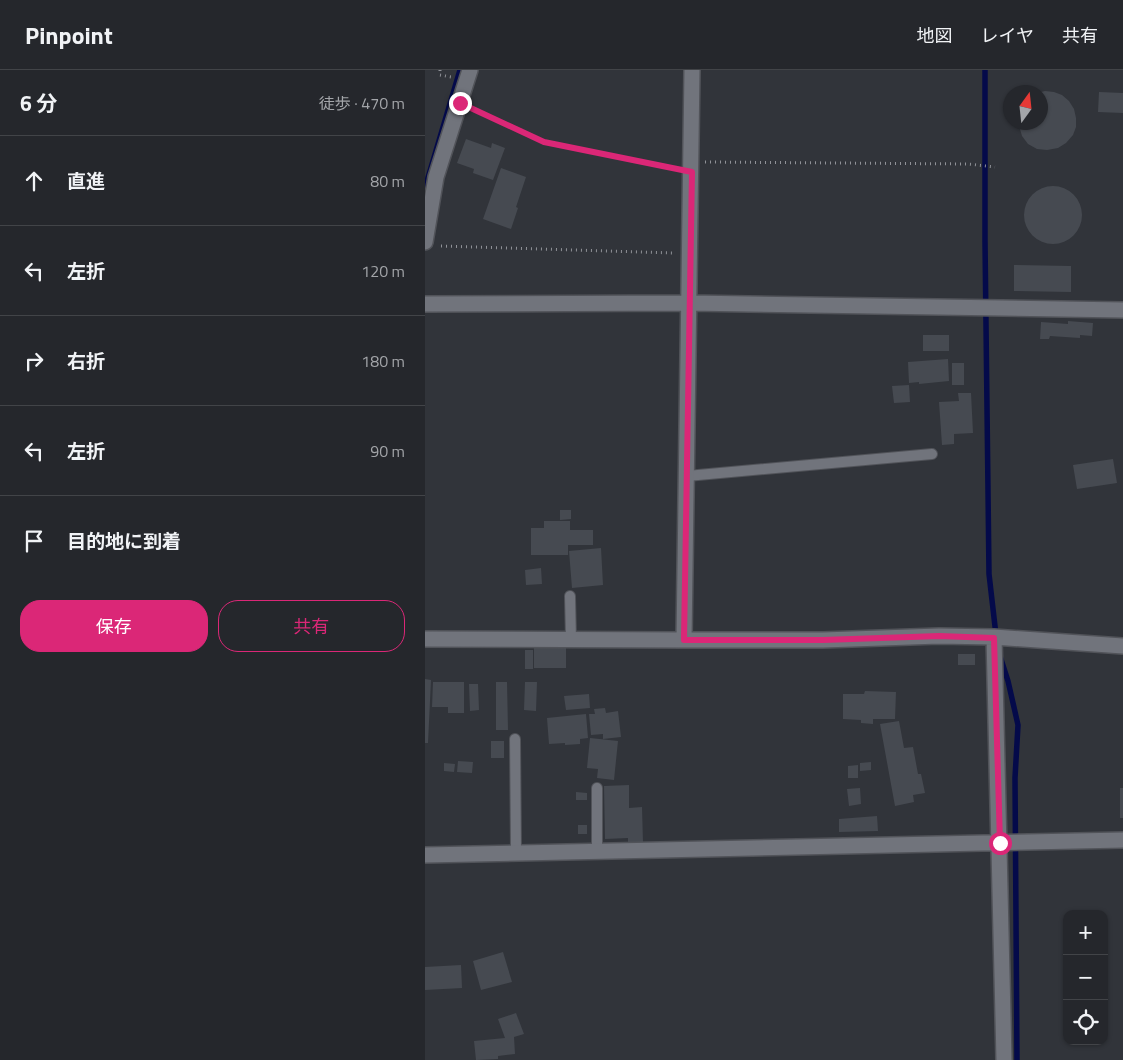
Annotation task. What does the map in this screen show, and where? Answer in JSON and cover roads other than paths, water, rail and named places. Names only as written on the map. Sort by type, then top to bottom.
[{"type":"street","points":[[430,244],[436,177],[470,70]]},
{"type":"street","points":[[684,640],[691,254],[692,70]]},
{"type":"street","points":[[425,304],[689,303],[1123,310]]},
{"type":"street","points":[[425,639],[823,640],[939,636],[1123,646]]},
{"type":"street","points":[[994,638],[1004,1060]]},
{"type":"street","points":[[425,855],[1123,840]]},
{"type":"lane","points":[[687,476],[932,454]]},
{"type":"lane","points":[[570,596],[571,640]]},
{"type":"lane","points":[[515,739],[516,853]]},
{"type":"lane","points":[[597,788],[597,852]]},
{"type":"waterway","points":[[425,188],[460,70]]},
{"type":"waterway","points":[[985,70],[989,574],[996,635]]},
{"type":"waterway","points":[[1000,656],[1018,725],[1015,778],[1017,1060]]}]
